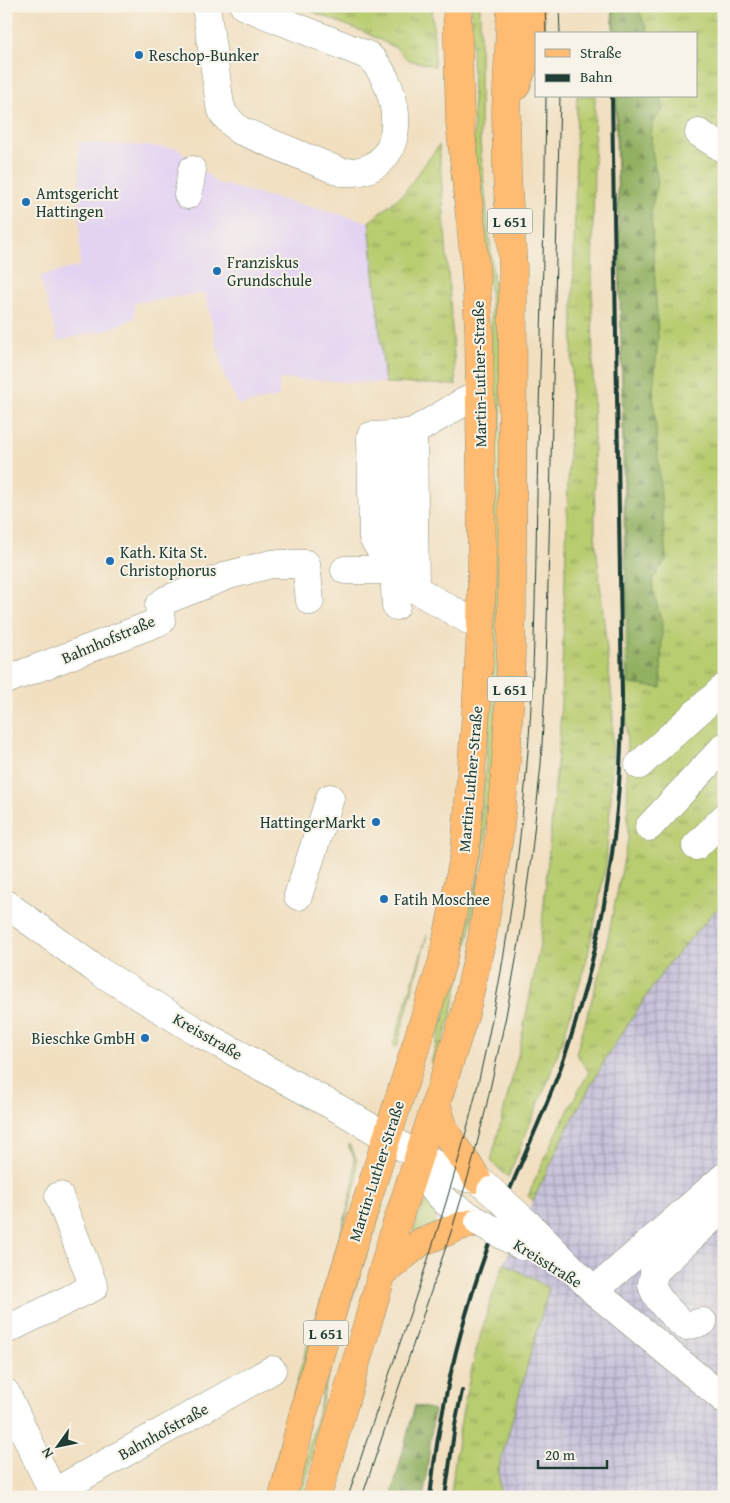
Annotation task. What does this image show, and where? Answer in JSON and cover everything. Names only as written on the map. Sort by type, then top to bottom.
[{"type":"main road","name":"Martin-Luther-Straße","points":[[317,1497],[418,1156],[465,1014],[474,978],[499,837],[510,692],[512,607],[513,268],[507,174],[506,111],[511,6]]},
{"type":"main road","name":"Martin-Luther-Straße","points":[[506,111],[531,45],[536,6]]},
{"type":"main road","name":"Martin-Luther-Straße","points":[[283,1497],[302,1418],[330,1322],[371,1185],[442,963],[465,852],[481,627],[482,558],[479,329],[476,264],[460,123],[455,9]]},
{"type":"main road","points":[[436,1102],[446,1132],[460,1155],[484,1185]]},
{"type":"main road","points":[[371,1185],[418,1156]]},
{"type":"main road","points":[[384,1272],[421,1242],[461,1226],[479,1222]]},
{"type":"street","points":[[206,6],[218,96],[224,115],[231,123],[239,130],[341,172],[354,173],[369,170],[382,161],[393,143],[396,122],[392,98],[384,75],[378,65],[369,56],[244,6]]},
{"type":"street","points":[[699,133],[724,149]]},
{"type":"street","points":[[402,433],[479,393]]},
{"type":"street","points":[[402,433],[394,570],[405,597],[481,627]]},
{"type":"street","points":[[402,433],[405,597]]},
{"type":"street","name":"Bahnhofstraße","points":[[6,680],[161,621],[159,606],[166,600],[229,575],[271,564],[306,564],[310,601]]},
{"type":"street","points":[[345,570],[394,570]]},
{"type":"street","points":[[639,765],[724,688]]},
{"type":"street","points":[[649,827],[724,747]]},
{"type":"street","points":[[298,896],[330,798]]},
{"type":"street","points":[[696,846],[724,818]]},
{"type":"street","name":"Kreisstraße","points":[[6,904],[94,968],[196,1031],[348,1114],[418,1156],[454,1174],[484,1185],[526,1236],[722,1394]]},
{"type":"street","name":"Kreisstraße","points":[[418,1156],[431,1186],[446,1202],[479,1222],[526,1236]]},
{"type":"street","points":[[594,1290],[724,1177]]},
{"type":"street","points":[[6,1330],[94,1287],[59,1196]]},
{"type":"street","points":[[703,1322],[685,1326],[673,1316],[652,1286],[654,1272],[724,1207]]},
{"type":"street","name":"Bahnhofstraße","points":[[6,1394],[54,1495],[272,1370]]},
{"type":"shaded area","name":"Franziskus Grundschule","points":[[79,142],[177,148],[217,183],[369,222],[385,383],[279,379],[279,397],[239,405],[224,376],[205,293],[134,303],[135,318],[107,330],[58,341],[40,276],[80,266]]},
{"type":"shaded area","points":[[724,904],[724,1497],[500,1497],[499,1467],[549,1288],[504,1263],[569,1125],[607,1056],[665,968],[714,912]]},
{"type":"green space","points":[[298,6],[432,6],[435,66],[408,60],[396,48],[366,33]]},
{"type":"green space","points":[[471,6],[480,6],[480,143],[501,341],[501,508],[496,719],[485,844],[470,932],[451,1016],[436,1063],[431,1063],[462,949],[479,870],[479,833],[486,760],[493,642],[491,305],[486,238],[474,151]]},
{"type":"green space","points":[[612,6],[724,6],[724,904],[714,912],[665,968],[607,1056],[569,1125],[533,1201],[528,1196],[572,1102],[589,1072],[576,1054],[604,957],[628,839],[622,384],[615,98],[698,98],[698,32],[613,32]]},
{"type":"green space","points":[[613,6],[637,6],[648,32],[614,32]]},
{"type":"green space","points":[[577,98],[595,98],[592,294],[595,535],[613,709],[611,796],[606,865],[588,955],[564,1036],[547,1083],[508,1177],[491,1161],[519,1051],[540,945],[560,731],[572,363]]},
{"type":"green space","points":[[616,98],[662,98],[663,110],[652,124],[651,147],[658,181],[651,210],[658,337],[653,392],[666,560],[653,579],[653,591],[662,622],[661,688],[629,684]]},
{"type":"green space","points":[[439,145],[456,385],[385,383],[369,222],[403,194]]},
{"type":"green space","points":[[427,935],[397,1047],[395,1047],[393,1045]]},
{"type":"green space","points":[[349,1144],[356,1158],[357,1179],[270,1497],[266,1497],[299,1374],[347,1211],[354,1180],[354,1157]]},
{"type":"green space","points":[[425,1200],[438,1208],[434,1225],[413,1232]]},
{"type":"green space","points":[[378,1204],[383,1205],[328,1377],[303,1497],[296,1497],[327,1376]]},
{"type":"green space","points":[[504,1263],[549,1288],[499,1467],[500,1497],[451,1497],[463,1408],[485,1320]]},
{"type":"green space","points":[[415,1405],[434,1410],[424,1497],[391,1497]]},
{"type":"tram line","points":[[545,6],[546,32]]},
{"type":"tram line","points":[[559,6],[560,32]]},
{"type":"tram line","points":[[348,1497],[438,1229],[469,1121],[501,973],[515,880],[532,690],[546,98]]},
{"type":"tram line","points":[[362,1497],[471,1167],[506,1016],[520,937],[532,851],[541,764],[546,665],[560,98]]},
{"type":"railway","points":[[430,1497],[441,1420],[468,1308],[492,1235],[549,1098],[571,1037],[594,952],[610,868],[619,783],[622,696],[612,98]]},
{"type":"railway","points":[[445,1497],[455,1425],[462,1391]]},
{"type":"place","name":"Reschop-Bunker","points":[[139,55]]},
{"type":"place","name":"Amtsgericht Hattingen","points":[[26,202]]},
{"type":"place","name":"Franziskus Grundschule","points":[[217,271]]},
{"type":"place","name":"Kath. Kita St. Christophorus","points":[[110,561]]},
{"type":"place","name":"HattingerMarkt","points":[[376,822]]},
{"type":"place","name":"Fatih Moschee","points":[[384,899]]},
{"type":"place","name":"Bieschke GmbH","points":[[145,1038]]}]
